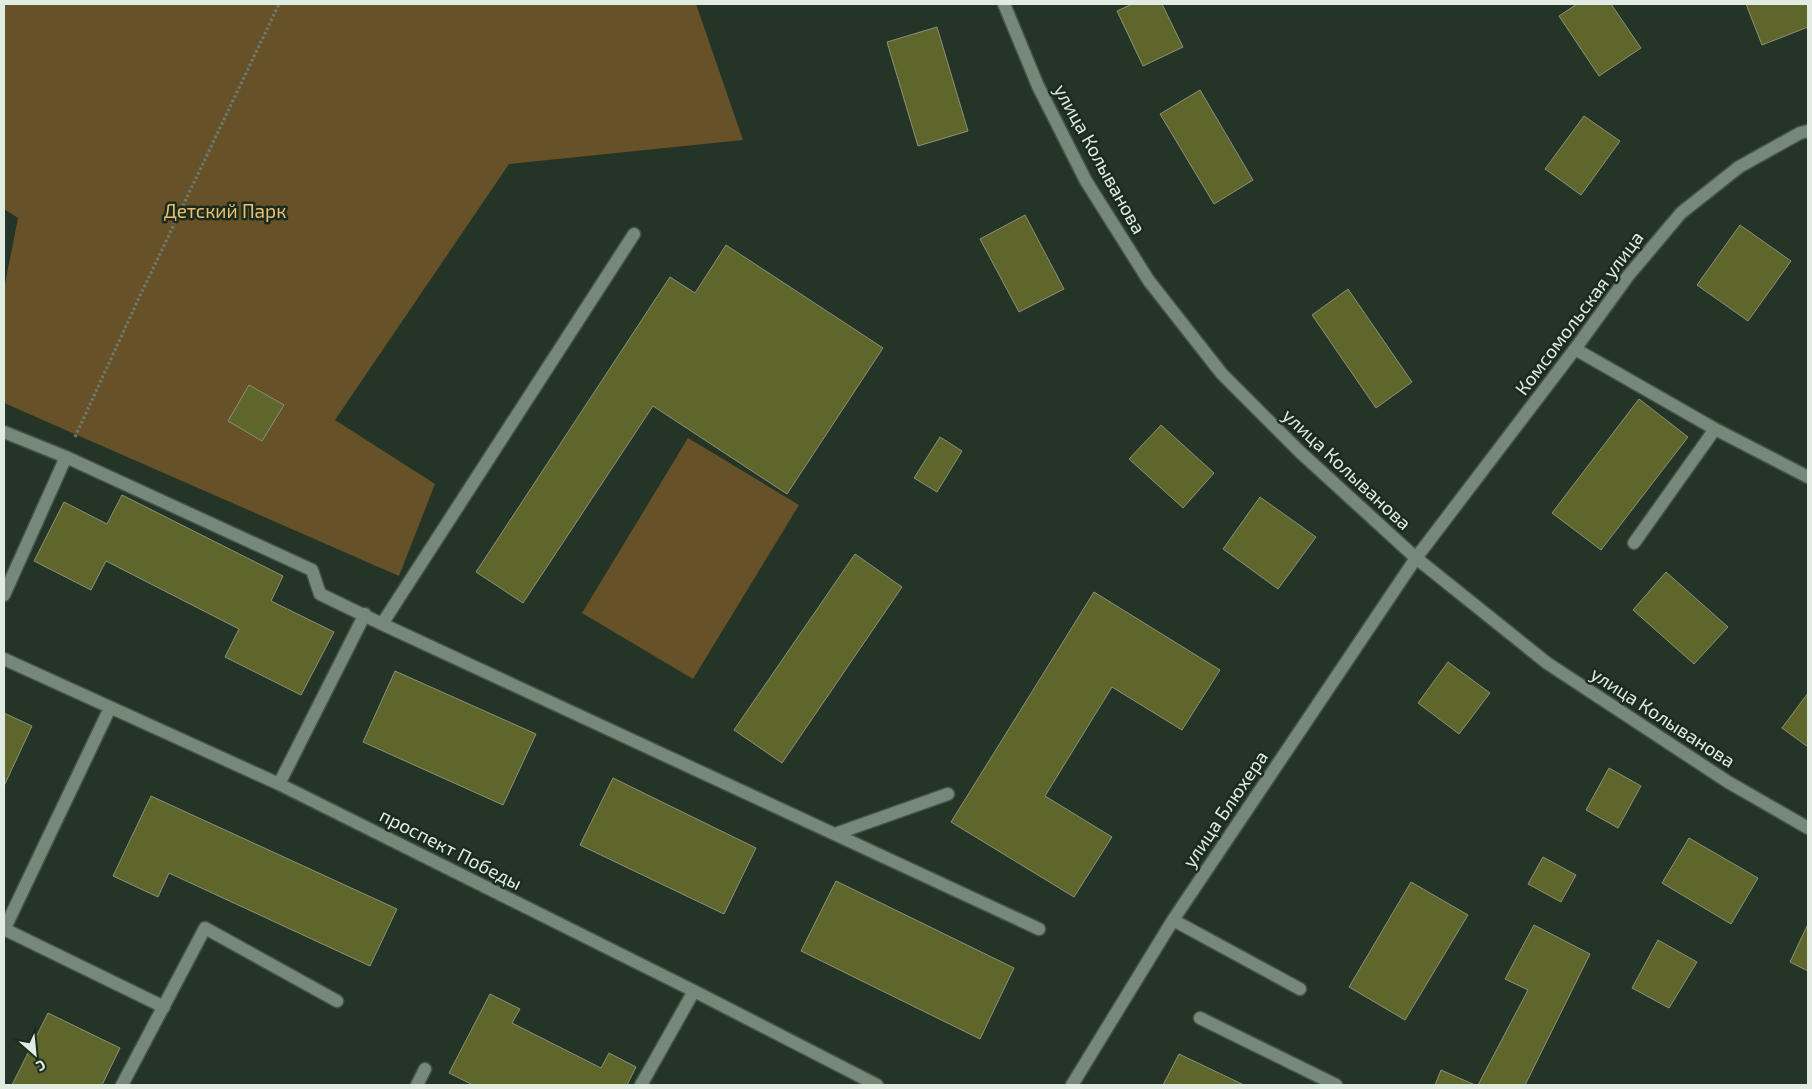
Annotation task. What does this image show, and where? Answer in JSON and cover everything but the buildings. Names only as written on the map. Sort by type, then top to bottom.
[{"type":"street","name":"улица Колыванова","points":[[1004,4],[1038,86],[1086,181],[1149,281],[1222,374],[1300,452],[1416,558],[1547,663],[1728,782],[1808,828]]},
{"type":"street","name":"Комсомольская улица","points":[[1416,558],[1575,349],[1628,276],[1681,213],[1739,167],[1800,133],[1808,131]]},
{"type":"street","points":[[382,624],[634,234]]},
{"type":"street","points":[[1575,349],[1715,429],[1808,477]]},
{"type":"street","points":[[1634,543],[1715,429]]},
{"type":"street","points":[[4,432],[66,457],[312,570],[320,594],[365,614],[382,624],[1039,929]]},
{"type":"street","points":[[4,595],[66,457]]},
{"type":"street","name":"улица Блюхера","points":[[1072,1085],[1173,920],[1416,558]]},
{"type":"street","points":[[279,784],[365,614]]},
{"type":"street","name":"проспект Победы","points":[[4,659],[279,784],[694,991],[877,1085]]},
{"type":"street","points":[[110,708],[4,930],[164,1007]]},
{"type":"street","points":[[835,834],[948,794]]},
{"type":"street","points":[[1173,920],[1300,989]]},
{"type":"street","points":[[122,1085],[205,928],[337,1001]]},
{"type":"street","points":[[642,1085],[694,991]]},
{"type":"street","points":[[1200,1018],[1336,1085]]},
{"type":"street","points":[[417,1085],[425,1069]]},
{"type":"path","points":[[66,457],[138,300],[279,4]]},
{"type":"green space","name":"Детский Парк","points":[[4,4],[696,4],[743,140],[509,164],[335,420],[435,484],[399,576],[4,403],[4,289],[18,218],[4,209]]},
{"type":"green space","points":[[688,438],[799,505],[693,679],[582,613]]}]
